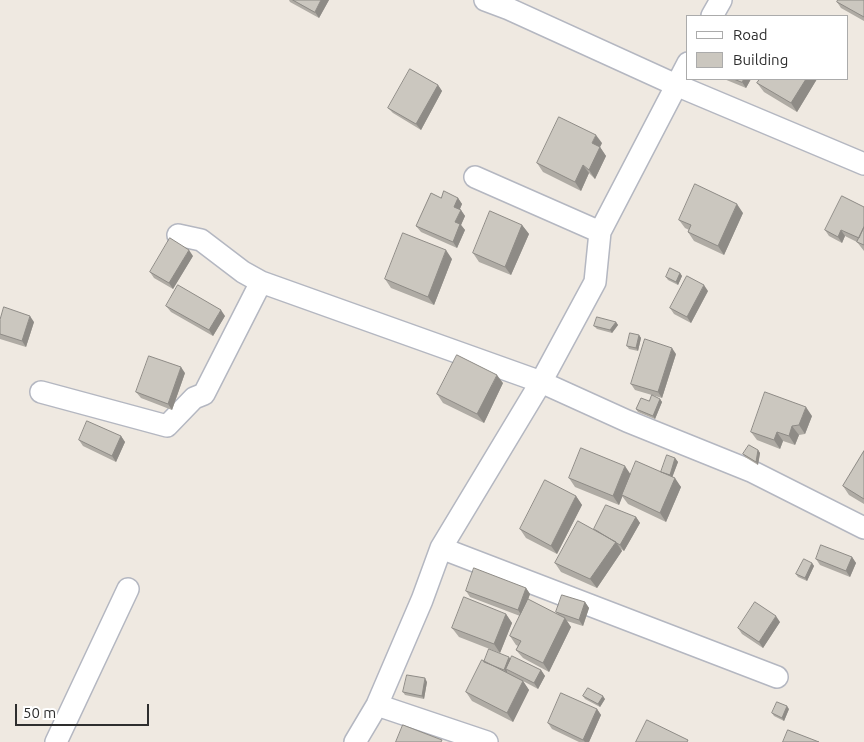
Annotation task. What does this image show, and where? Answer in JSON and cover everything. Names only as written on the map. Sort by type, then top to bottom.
[{"type":"street","points":[[484,0],[509,9],[676,85],[864,164]]},
{"type":"street","points":[[713,15],[721,0]]},
{"type":"street","points":[[355,742],[377,705],[422,600],[441,548],[541,382],[595,282],[600,232],[686,67]]},
{"type":"street","points":[[475,177],[600,232]]},
{"type":"street","points":[[178,235],[201,240],[243,272],[261,282],[541,382],[751,471],[864,528]]},
{"type":"street","points":[[41,392],[167,426],[194,398],[204,394],[261,282]]},
{"type":"street","points":[[441,548],[777,677]]},
{"type":"street","points":[[56,742],[128,589]]},
{"type":"street","points":[[377,705],[487,742]]},
{"type":"building","points":[[293,0],[321,0],[315,12]]},
{"type":"building","points":[[838,0],[864,0],[864,17],[837,2]]},
{"type":"building","points":[[410,69],[438,85],[416,124],[388,108]]},
{"type":"building","points":[[759,80],[805,80],[791,103],[757,83]]},
{"type":"building","points":[[559,117],[596,135],[592,143],[600,147],[589,170],[583,165],[575,182],[537,163]]},
{"type":"building","points":[[695,184],[737,204],[718,246],[688,232],[691,225],[679,220]]},
{"type":"building","points":[[444,191],[458,198],[454,207],[461,210],[455,222],[460,224],[453,242],[416,226],[431,193],[441,198]]},
{"type":"building","points":[[842,196],[864,207],[864,227],[859,238],[841,230],[838,237],[825,230]]},
{"type":"building","points":[[490,211],[522,225],[505,267],[473,253]]},
{"type":"building","points":[[864,227],[864,245],[857,242]]},
{"type":"building","points":[[403,233],[446,250],[428,297],[385,279]]},
{"type":"building","points":[[170,238],[189,250],[169,283],[150,272]]},
{"type":"building","points":[[670,268],[680,273],[676,282],[666,277]]},
{"type":"building","points":[[687,276],[704,285],[687,317],[670,308]]},
{"type":"building","points":[[178,285],[221,310],[209,330],[166,306]]},
{"type":"building","points":[[4,307],[30,316],[22,341],[0,334],[0,320]]},
{"type":"building","points":[[597,317],[616,322],[610,330],[594,326]]},
{"type":"building","points":[[630,333],[639,335],[636,348],[627,346]]},
{"type":"building","points":[[645,339],[672,348],[658,392],[631,384]]},
{"type":"building","points":[[457,355],[497,375],[477,414],[437,394]]},
{"type":"building","points":[[149,356],[181,367],[168,404],[136,392]]},
{"type":"building","points":[[765,392],[806,407],[799,425],[792,426],[789,436],[777,432],[774,440],[751,432]]},
{"type":"building","points":[[652,395],[660,399],[653,416],[636,409],[641,398],[649,401]]},
{"type":"building","points":[[87,421],[121,436],[112,456],[79,440]]},
{"type":"building","points":[[749,445],[758,450],[756,462],[743,454]]},
{"type":"building","points":[[581,448],[625,466],[613,496],[569,478]]},
{"type":"building","points":[[864,451],[864,499],[843,486]]},
{"type":"building","points":[[667,455],[675,458],[670,475],[661,472]]},
{"type":"building","points":[[636,461],[675,478],[660,513],[622,495]]},
{"type":"building","points":[[545,480],[576,496],[551,546],[520,529]]},
{"type":"building","points":[[606,505],[636,517],[620,545],[594,529]]},
{"type":"building","points":[[578,521],[616,542],[590,579],[555,563]]},
{"type":"building","points":[[821,545],[852,557],[846,571],[816,559]]},
{"type":"building","points":[[804,559],[812,563],[805,578],[796,574]]},
{"type":"building","points":[[474,568],[526,588],[518,610],[466,591]]},
{"type":"building","points":[[562,595],[585,602],[579,620],[556,612]]},
{"type":"building","points":[[464,597],[506,614],[494,644],[452,628]]},
{"type":"building","points":[[528,599],[565,618],[543,663],[516,650],[521,641],[510,636]]},
{"type":"building","points":[[755,602],[776,616],[759,642],[738,628]]},
{"type":"building","points":[[489,649],[509,657],[504,670],[484,662]]},
{"type":"building","points":[[512,656],[541,670],[534,683],[506,669]]},
{"type":"building","points":[[482,660],[523,681],[507,713],[466,692]]},
{"type":"building","points":[[407,675],[425,678],[422,696],[403,692]]},
{"type":"building","points":[[588,688],[603,696],[598,704],[583,696]]},
{"type":"building","points":[[561,693],[597,709],[583,740],[548,723]]},
{"type":"building","points":[[777,702],[787,706],[782,718],[772,713]]},
{"type":"building","points":[[647,720],[688,740],[687,742],[636,742]]},
{"type":"building","points":[[403,725],[442,740],[441,742],[396,742]]},
{"type":"building","points":[[788,730],[819,742],[783,742]]}]
